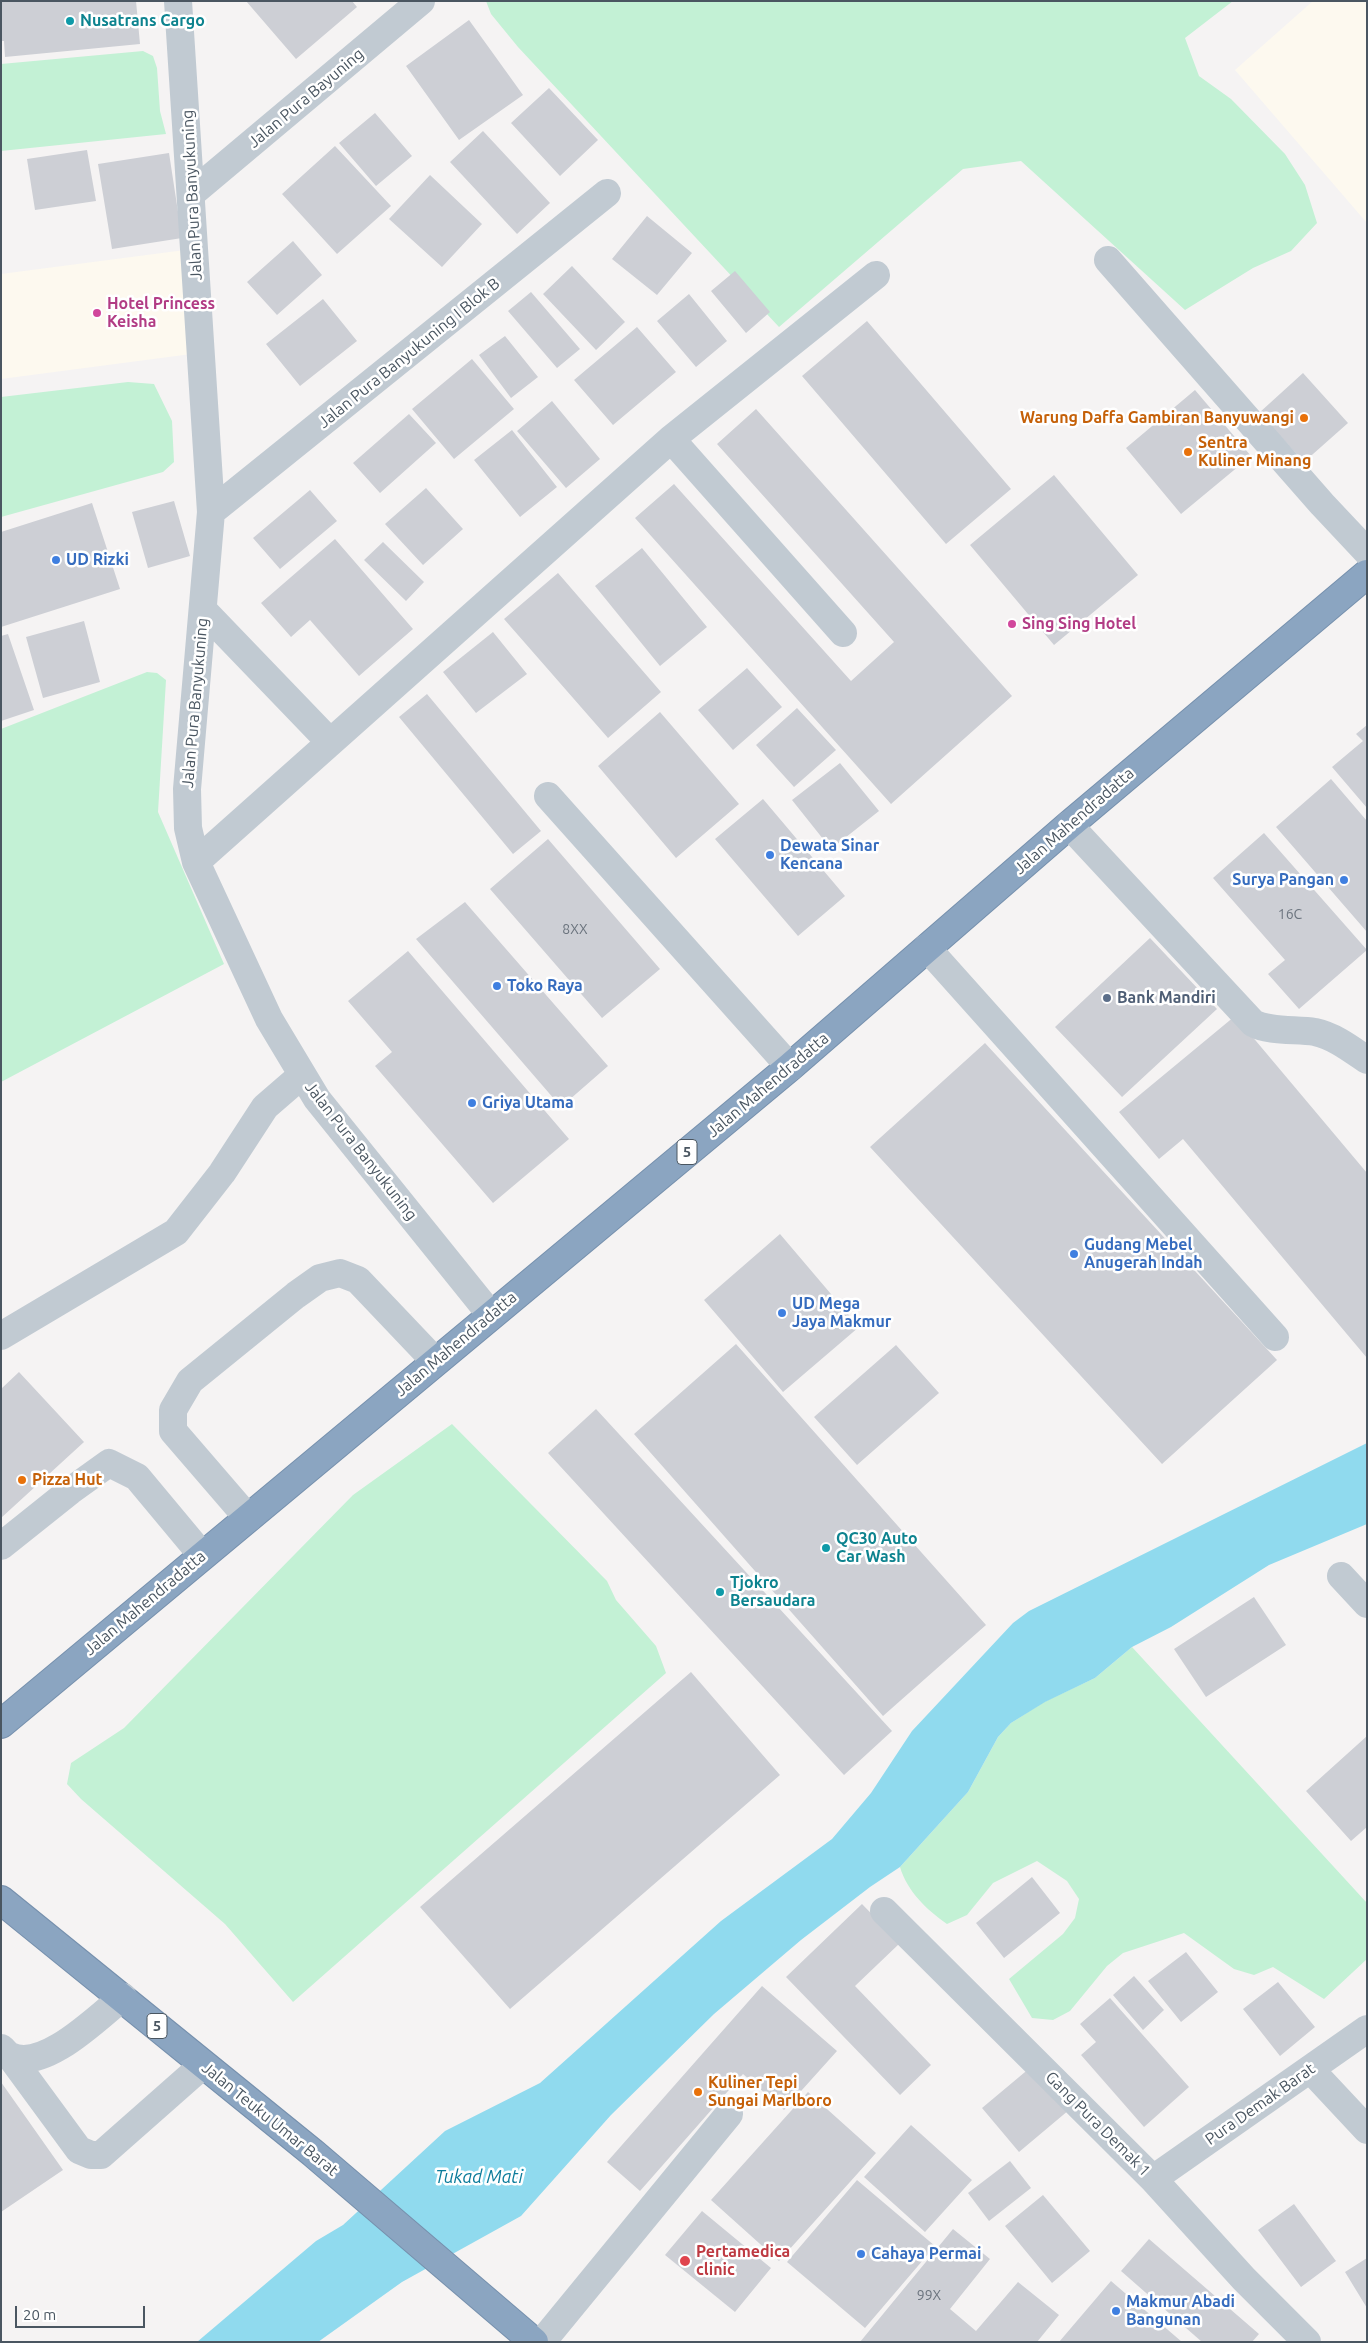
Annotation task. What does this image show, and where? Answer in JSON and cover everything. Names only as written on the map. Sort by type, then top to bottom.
[{"type":"highway","name":"Jalan Mahendradatta","points":[[1,1724],[790,1067],[1069,825],[1367,574]]},
{"type":"highway","name":"Jalan Teuku Umar Barat","points":[[1,1900],[313,2153],[525,2334]]},
{"type":"street","name":"Jalan Pura Banyukuning","points":[[178,1],[211,512],[187,789],[188,828],[196,862],[269,1018],[317,1099],[491,1315]]},
{"type":"street","name":"Jalan Pura Bayuning","points":[[191,194],[421,1]]},
{"type":"street","name":"Jalan Pura Banyukuning I Blok B","points":[[211,512],[607,193]]},
{"type":"street","points":[[1108,260],[1322,504],[1367,552]]},
{"type":"street","points":[[196,862],[671,439],[876,275]]},
{"type":"street","points":[[671,439],[843,634]]},
{"type":"street","points":[[203,610],[330,742]]},
{"type":"street","points":[[548,796],[790,1067]]},
{"type":"street","points":[[1069,825],[1253,1023],[1267,1028],[1318,1032],[1344,1044],[1367,1060]]},
{"type":"street","points":[[927,948],[1275,1337]]},
{"type":"street","points":[[1,1336],[176,1232],[222,1173],[265,1107],[302,1074]]},
{"type":"street","points":[[248,1518],[173,1431],[173,1410],[190,1381],[320,1278],[340,1273],[358,1280],[435,1361]]},
{"type":"street","points":[[1,1546],[70,1491],[109,1463],[137,1477],[202,1555]]},
{"type":"street","points":[[1341,1576],[1367,1604]]},
{"type":"street","name":"Gang Pura Demak 1","points":[[884,1911],[1154,2179],[1244,2279],[1307,2342]]},
{"type":"street","points":[[6,2052],[34,2059],[64,2045],[123,1997]]},
{"type":"street","name":"Pura Demak Barat","points":[[1154,2179],[1367,2029]]},
{"type":"street","points":[[6,2052],[79,2150],[91,2155],[101,2155],[203,2065]]},
{"type":"street","points":[[1310,2069],[1367,2130]]},
{"type":"street","points":[[542,2342],[729,2114]]},
{"type":"shaded area","points":[[1313,1],[1367,1],[1367,223],[1235,70]]},
{"type":"shaded area","name":"Hotel Princess Keisha","points":[[185,250],[199,353],[1,379],[1,274]]},
{"type":"green space","points":[[486,1],[1233,1],[1185,38],[1199,76],[1231,99],[1285,154],[1305,185],[1317,223],[1291,251],[1253,268],[1185,310],[1021,161],[963,169],[779,327],[518,47],[491,14]]},
{"type":"green space","points":[[143,51],[153,56],[157,68],[160,111],[166,134],[1,151],[1,64]]},
{"type":"green space","points":[[128,382],[154,384],[172,421],[174,462],[163,472],[1,517],[1,397]]},
{"type":"green space","points":[[147,672],[157,673],[166,680],[158,812],[224,964],[1,1082],[1,729]]},
{"type":"green space","points":[[452,1424],[607,1581],[616,1600],[656,1646],[666,1673],[293,2002],[225,1924],[81,1799],[67,1784],[71,1763],[124,1728],[353,1495]]},
{"type":"green space","points":[[1132,1647],[1367,1903],[1367,1959],[1324,1999],[1273,1967],[1254,1975],[1234,1969],[1184,1933],[1123,1953],[1107,1966],[1070,2011],[1053,2020],[1032,2018],[1009,1979],[1063,1934],[1075,1918],[1079,1899],[1067,1881],[1037,1861],[993,1883],[967,1915],[947,1924],[925,1906],[907,1884],[900,1867],[968,1792],[998,1737],[1011,1723],[1044,1702],[1095,1678]]},
{"type":"water","name":"Tukad Mati","points":[[1367,1443],[1367,1524],[1269,1565],[1171,1627],[1132,1647],[1095,1678],[1045,1702],[1011,1723],[998,1737],[968,1792],[900,1867],[870,1887],[801,1940],[714,2014],[611,2115],[521,2216],[402,2282],[318,2342],[197,2342],[316,2241],[343,2225],[445,2131],[540,2083],[721,1921],[832,1839],[871,1793],[912,1731],[1013,1623],[1029,1611]]},
{"type":"building","name":"Nusatrans Cargo","points":[[1,1],[136,1],[140,44],[5,57],[4,41],[1,41]]},
{"type":"building","points":[[246,1],[352,1],[357,7],[296,59]]},
{"type":"building","points":[[469,20],[523,95],[459,140],[406,66]]},
{"type":"building","points":[[549,88],[598,140],[560,176],[511,123]]},
{"type":"building","points":[[375,113],[412,156],[376,186],[339,143]]},
{"type":"building","points":[[483,131],[550,203],[517,234],[450,162]]},
{"type":"building","points":[[335,146],[391,206],[337,254],[282,194]]},
{"type":"building","points":[[87,150],[96,201],[35,210],[27,159]]},
{"type":"building","points":[[169,153],[182,238],[112,249],[98,164]]},
{"type":"building","points":[[430,175],[482,224],[442,267],[389,219]]},
{"type":"building","points":[[647,216],[692,253],[657,295],[612,259]]},
{"type":"building","points":[[293,241],[322,275],[277,315],[247,282]]},
{"type":"building","points":[[572,266],[625,322],[596,350],[543,294]]},
{"type":"building","points":[[735,271],[770,312],[746,333],[711,291]]},
{"type":"building","points":[[531,292],[580,349],[557,368],[508,311]]},
{"type":"building","points":[[689,294],[727,341],[696,367],[657,321]]},
{"type":"building","points":[[323,299],[357,341],[300,386],[266,344]]},
{"type":"building","points":[[867,321],[1011,489],[946,544],[802,376]]},
{"type":"building","points":[[637,327],[676,372],[613,425],[574,380]]},
{"type":"building","points":[[505,336],[538,377],[511,398],[479,355]]},
{"type":"building","points":[[472,359],[514,409],[454,459],[412,409]]},
{"type":"building","name":"Warung Daffa Gambiran Banyuwangi","points":[[1303,373],[1348,423],[1304,462],[1259,413]]},
{"type":"building","name":"Sentra Kuliner Minang","points":[[1195,390],[1251,456],[1181,514],[1126,448]]},
{"type":"building","points":[[552,401],[600,459],[566,488],[517,431]]},
{"type":"building","points":[[756,409],[1012,696],[891,804],[635,518],[674,484],[851,681],[894,642],[717,444]]},
{"type":"building","points":[[409,414],[436,443],[380,493],[353,463]]},
{"type":"building","points":[[512,430],[557,487],[520,517],[474,460]]},
{"type":"building","points":[[1054,475],[1138,575],[1054,645],[970,545]]},
{"type":"building","points":[[426,488],[463,529],[423,565],[385,524]]},
{"type":"building","points":[[310,490],[337,521],[280,569],[253,538]]},
{"type":"building","points":[[174,501],[190,556],[148,568],[132,512]]},
{"type":"building","name":"UD Rizki","points":[[92,503],[120,589],[1,627],[1,532]]},
{"type":"building","points":[[335,539],[413,629],[359,676],[310,620],[291,637],[261,603]]},
{"type":"building","points":[[383,542],[424,582],[406,601],[364,560]]},
{"type":"building","points":[[642,548],[707,627],[660,666],[595,586]]},
{"type":"building","points":[[558,573],[661,692],[608,738],[504,619]]},
{"type":"building","points":[[84,621],[100,682],[43,698],[26,637]]},
{"type":"building","points":[[493,632],[527,674],[476,713],[443,672]]},
{"type":"building","points":[[8,634],[34,710],[1,721],[1,636]]},
{"type":"building","points":[[747,668],[782,707],[733,750],[698,710]]},
{"type":"building","points":[[427,694],[541,831],[513,854],[399,717]]},
{"type":"building","points":[[797,708],[836,750],[794,787],[756,745]]},
{"type":"building","points":[[660,712],[739,804],[676,858],[598,766]]},
{"type":"building","points":[[1367,725],[1367,808],[1332,767],[1363,741],[1356,734]]},
{"type":"building","points":[[840,763],[879,811],[831,849],[792,800]]},
{"type":"building","name":"Surya Pangan","points":[[1331,779],[1367,821],[1367,932],[1276,827]]},
{"type":"building","name":"Dewata Sinar Kencana","points":[[763,799],[845,896],[798,936],[715,839]]},
{"type":"building","points":[[1264,833],[1367,950],[1299,1009],[1268,974],[1285,960],[1213,878]]},
{"type":"building","points":[[548,839],[660,969],[602,1018],[490,889]]},
{"type":"building","name":"Toko Raya","points":[[465,902],[608,1066],[561,1107],[416,939]]},
{"type":"building","points":[[1150,938],[1217,1009],[1122,1097],[1055,1027]]},
{"type":"building","name":"Griya Utama","points":[[408,951],[569,1139],[493,1203],[375,1066],[392,1052],[348,1001]]},
{"type":"building","points":[[1235,1016],[1367,1173],[1367,1358],[1183,1139],[1159,1159],[1119,1112]]},
{"type":"building","name":"Gudang Mebel Anugerah Indah","points":[[985,1043],[1277,1360],[1162,1464],[870,1147]]},
{"type":"building","name":"UD Mega Jaya Makmur","points":[[780,1234],[859,1327],[783,1392],[704,1300]]},
{"type":"building","name":"QC30 Auto Car Wash","points":[[736,1344],[986,1625],[883,1716],[634,1434]]},
{"type":"building","points":[[896,1345],[939,1393],[857,1465],[814,1417]]},
{"type":"building","name":"Pizza Hut","points":[[19,1372],[84,1442],[1,1518],[1,1389]]},
{"type":"building","name":"Tjokro Bersaudara","points":[[596,1409],[892,1731],[844,1775],[548,1453]]},
{"type":"building","points":[[1254,1597],[1286,1645],[1206,1697],[1174,1649]]},
{"type":"building","points":[[691,1672],[780,1775],[510,2009],[420,1907]]},
{"type":"building","points":[[1367,1736],[1367,1827],[1351,1841],[1306,1791]]},
{"type":"building","points":[[1032,1877],[1060,1913],[1004,1958],[976,1923]]},
{"type":"building","points":[[862,1904],[900,1943],[855,1986],[931,2065],[900,2095],[786,1977]]},
{"type":"building","points":[[1186,1952],[1218,1992],[1181,2022],[1148,1981]]},
{"type":"building","points":[[1134,1976],[1164,2010],[1143,2030],[1113,1995]]},
{"type":"building","points":[[1278,1982],[1315,2027],[1280,2056],[1243,2009]]},
{"type":"building","name":"Kuliner Tepi Sungai Marlboro","points":[[762,1986],[837,2051],[784,2110],[743,2074],[640,2191],[607,2162]]},
{"type":"building","points":[[1110,1998],[1189,2087],[1144,2127],[1081,2055],[1096,2042],[1080,2024]]},
{"type":"building","points":[[1031,2067],[1069,2110],[1019,2152],[982,2108]]},
{"type":"building","points":[[1,2082],[63,2170],[1,2212]]},
{"type":"building","points":[[808,2092],[876,2153],[779,2261],[711,2200]]},
{"type":"building","points":[[911,2125],[972,2180],[925,2232],[864,2177]]},
{"type":"building","points":[[1010,2161],[1031,2188],[989,2221],[968,2193]]},
{"type":"building","name":"Cahaya Permai","points":[[857,2180],[935,2246],[865,2328],[787,2262]]},
{"type":"building","points":[[1043,2195],[1090,2251],[1052,2283],[1005,2226]]},
{"type":"building","points":[[1294,2204],[1336,2261],[1301,2287],[1258,2230]]},
{"type":"building","points":[[702,2211],[771,2268],[735,2312],[665,2255]]},
{"type":"building","points":[[953,2229],[990,2259],[950,2309],[976,2331],[1018,2282],[1059,2315],[1037,2342],[860,2342]]},
{"type":"building","points":[[1149,2239],[1259,2334],[1252,2342],[1202,2342],[1121,2271]]},
{"type":"building","points":[[1367,2258],[1367,2308],[1345,2272]]},
{"type":"building","name":"Makmur Abadi Bangunan","points":[[1111,2281],[1182,2342],[1059,2342]]},
{"type":"place","name":"Nusatrans Cargo","points":[[70,21]]},
{"type":"place","name":"Hotel Princess Keisha","points":[[97,313]]},
{"type":"place","name":"Warung Daffa Gambiran Banyuwangi","points":[[1304,418]]},
{"type":"place","name":"Sentra Kuliner Minang","points":[[1188,452]]},
{"type":"place","name":"UD Rizki","points":[[56,560]]},
{"type":"place","name":"Sing Sing Hotel","points":[[1012,624]]},
{"type":"place","name":"Dewata Sinar Kencana","points":[[770,855]]},
{"type":"place","name":"Surya Pangan","points":[[1344,880]]},
{"type":"place","name":"Toko Raya","points":[[497,986]]},
{"type":"place","name":"Bank Mandiri","points":[[1107,998]]},
{"type":"place","name":"Griya Utama","points":[[472,1103]]},
{"type":"place","name":"Gudang Mebel Anugerah Indah","points":[[1074,1254]]},
{"type":"place","name":"UD Mega Jaya Makmur","points":[[782,1313]]},
{"type":"place","name":"Pizza Hut","points":[[22,1480]]},
{"type":"place","name":"QC30 Auto Car Wash","points":[[826,1548]]},
{"type":"place","name":"Tjokro Bersaudara","points":[[720,1592]]},
{"type":"place","name":"Kuliner Tepi Sungai Marlboro","points":[[698,2092]]},
{"type":"place","name":"Cahaya Permai","points":[[861,2254]]},
{"type":"place","name":"Pertamedica clinic","points":[[685,2261]]},
{"type":"place","name":"Makmur Abadi Bangunan","points":[[1116,2311]]}]
